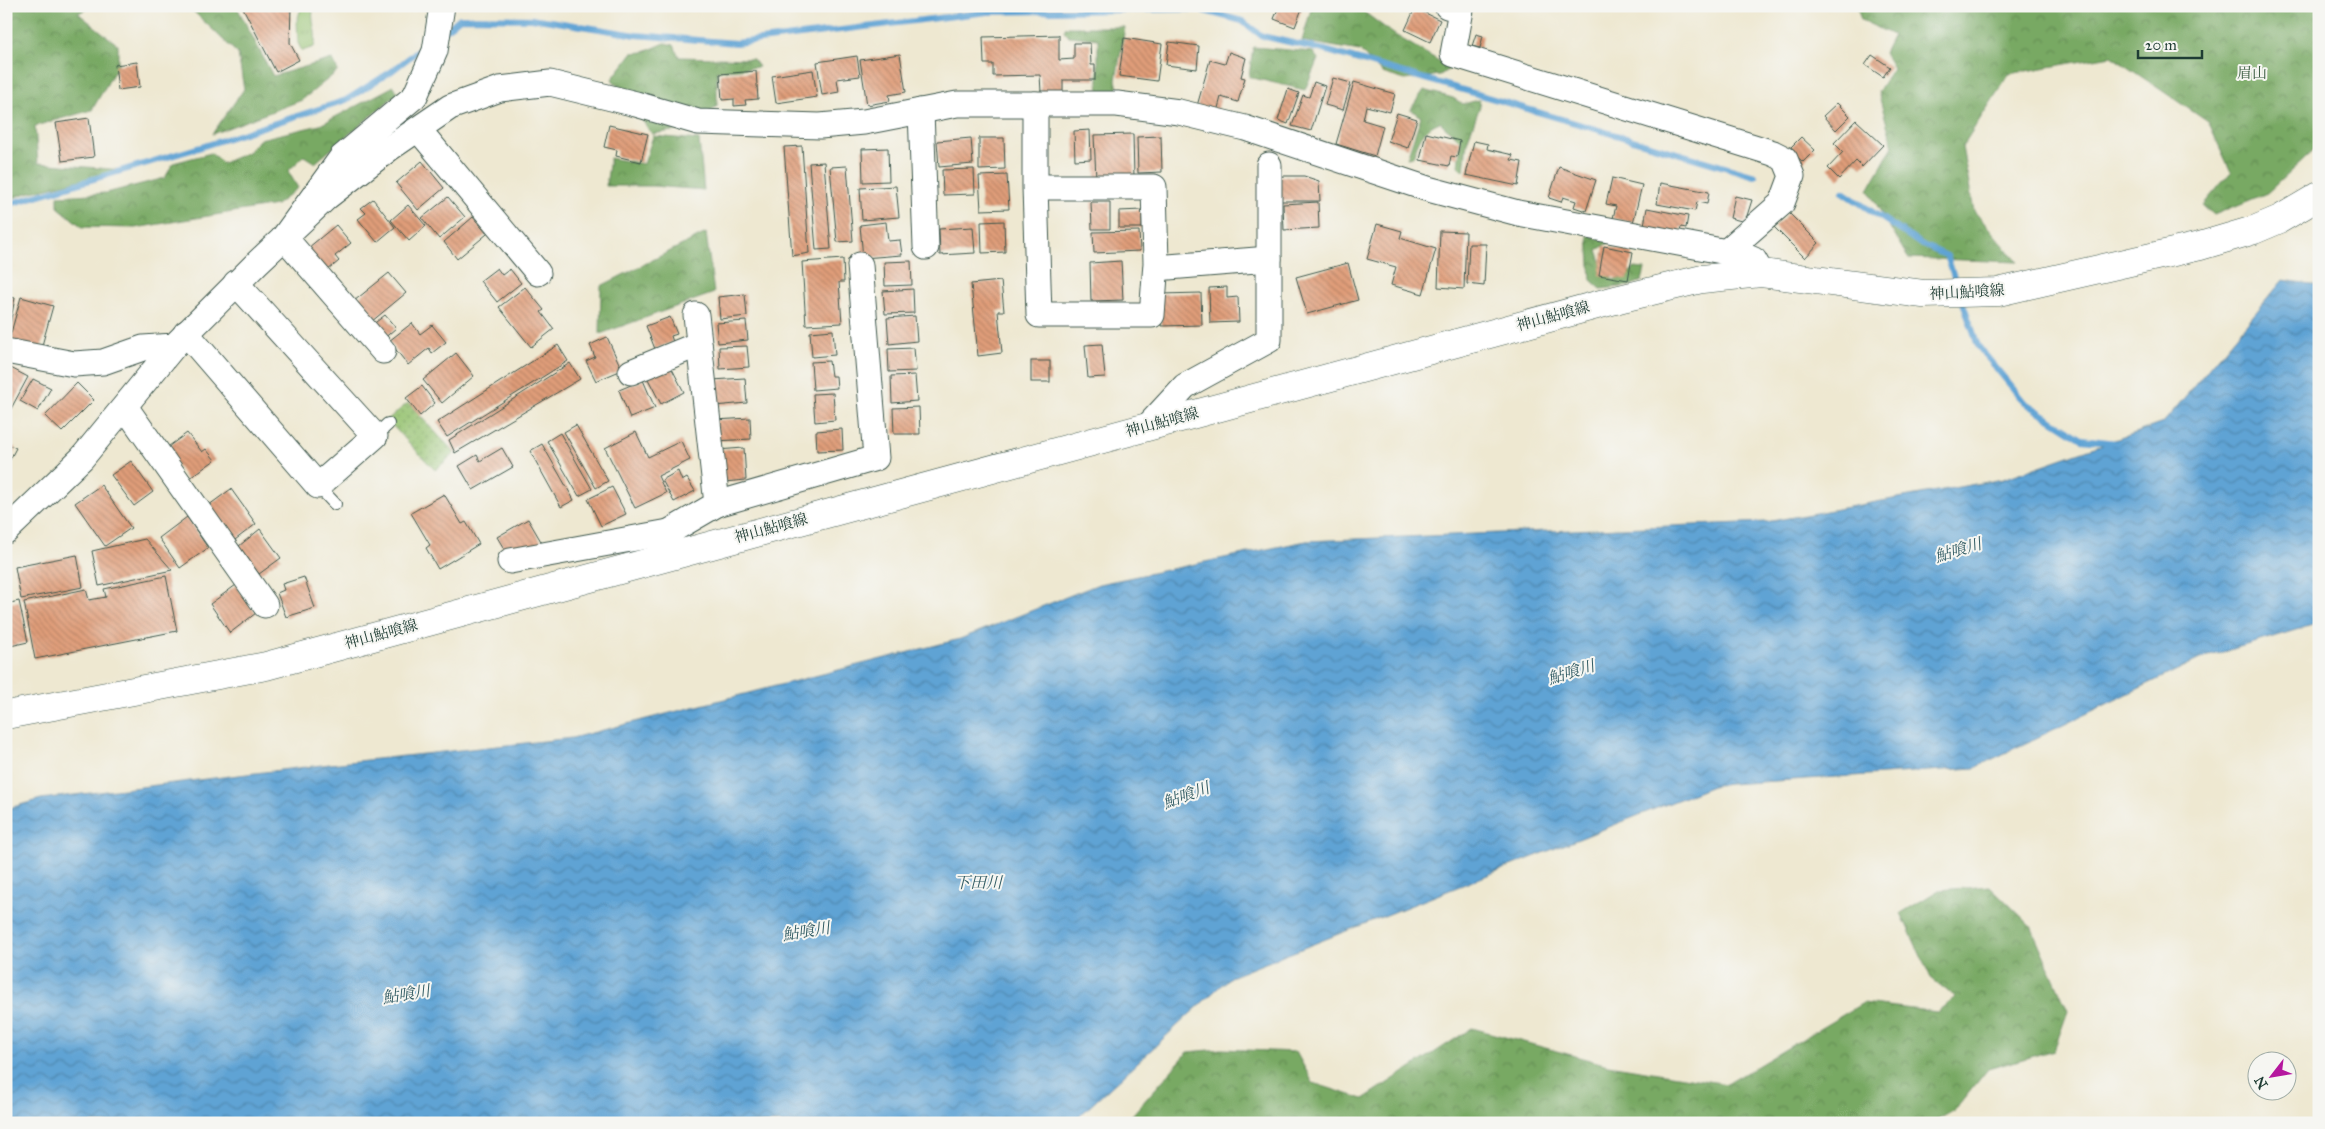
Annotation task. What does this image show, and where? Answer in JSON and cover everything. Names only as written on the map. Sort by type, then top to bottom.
[{"type":"main road","name":"神山鮎喰線","points":[[6,715],[266,666],[671,543],[1148,426],[1620,299],[1702,279],[1761,272],[1923,294],[1998,292],[2200,246],[2254,230],[2280,220],[2319,196]]},
{"type":"street","points":[[1446,6],[1461,10],[1453,54],[1773,153],[1785,159],[1792,176],[1782,203],[1726,252]]},
{"type":"street","points":[[284,237],[342,156],[415,96],[435,51],[441,9]]},
{"type":"street","points":[[6,531],[82,458],[126,408],[180,340],[236,283],[327,198],[450,107],[500,89],[550,83],[636,104],[698,122],[820,126],[864,122],[957,104],[1118,104],[1179,112],[1245,128],[1428,188],[1518,213],[1743,255],[1754,260],[1761,272]]},
{"type":"street","points":[[1035,104],[1035,187],[1039,315],[1152,315],[1156,268],[1154,187],[1035,187]]},
{"type":"street","points":[[921,111],[926,247]]},
{"type":"street","points":[[418,129],[538,273]]},
{"type":"street","points":[[1148,426],[1185,386],[1269,340],[1268,165]]},
{"type":"street","points":[[284,237],[383,351]]},
{"type":"street","points":[[1156,268],[1268,259]]},
{"type":"street","points":[[510,561],[671,543],[717,504],[876,458],[860,265]]},
{"type":"street","points":[[180,340],[318,486],[382,430],[236,283]]},
{"type":"street","points":[[696,315],[717,504]]},
{"type":"street","points":[[6,351],[74,364],[104,362],[142,348],[180,340]]},
{"type":"street","points":[[631,372],[699,344]]},
{"type":"street","points":[[126,408],[265,605]]},
{"type":"lane","points":[[318,486],[335,504]]},
{"type":"green space","points":[[6,6],[94,6],[78,13],[118,45],[118,65],[92,110],[35,126],[38,163],[123,170],[23,194],[6,201]]},
{"type":"green space","points":[[188,6],[237,7],[273,76],[332,59],[338,71],[302,100],[212,134],[244,89],[238,54]]},
{"type":"green space","points":[[302,6],[314,6],[315,42],[314,47],[302,51],[298,43],[297,20]]},
{"type":"green space","points":[[1312,6],[1356,6],[1395,35],[1451,68],[1440,75],[1405,80],[1382,73],[1360,51],[1302,41]]},
{"type":"green space","name":"眉山","points":[[1857,6],[2319,6],[2319,145],[2267,193],[2214,215],[2203,205],[2231,172],[2208,122],[2111,56],[2009,74],[1962,147],[1974,211],[2018,262],[1908,258],[1868,190],[1893,146],[1878,92],[1893,68],[1884,53],[1893,35],[1861,20]]},
{"type":"green space","points":[[1066,27],[1125,27],[1116,80],[1119,93],[1101,93],[1098,87],[1098,39],[1069,36],[1064,31]]},
{"type":"green space","points":[[665,43],[674,45],[679,57],[753,59],[759,67],[717,71],[717,106],[692,128],[652,134],[612,79],[632,53],[644,52]]},
{"type":"green space","points":[[1253,47],[1313,52],[1318,59],[1305,90],[1249,77]]},
{"type":"green space","points":[[394,86],[398,93],[315,163],[304,156],[288,171],[298,188],[276,205],[135,228],[82,227],[58,207],[58,196],[106,193],[165,178],[173,163],[211,153],[223,163],[248,152],[260,139],[320,125]]},
{"type":"green space","points":[[1424,90],[1453,98],[1463,104],[1479,100],[1480,106],[1467,142],[1464,171],[1458,166],[1461,141],[1440,122],[1425,131],[1419,140],[1413,157],[1407,158],[1421,116],[1410,110]]},
{"type":"green space","points":[[653,136],[699,140],[704,190],[653,186],[606,186],[610,158],[644,164]]},
{"type":"green space","points":[[706,233],[714,293],[600,334],[601,286]]},
{"type":"green space","points":[[1588,235],[1610,242],[1597,250],[1604,270],[1613,280],[1626,276],[1634,268],[1645,269],[1642,281],[1629,286],[1601,289],[1591,280]]},
{"type":"green space","points":[[408,403],[455,453],[435,470],[387,420]]},
{"type":"green space","points":[[1990,886],[2031,926],[2068,1011],[2054,1050],[1988,1069],[1955,1110],[1932,1123],[1125,1123],[1188,1052],[1221,1049],[1296,1052],[1313,1083],[1363,1099],[1472,1028],[1608,1065],[1727,1084],[1863,1003],[1937,1012],[1955,997],[1931,978],[1901,913],[1939,890]]},
{"type":"water","name":"下田川","points":[[2283,280],[2319,285],[2319,623],[2200,659],[1974,768],[1715,785],[1230,977],[1072,1123],[6,1123],[6,809],[41,799],[330,764],[572,738],[960,639],[1099,584],[1306,541],[1766,522],[2003,479],[2163,423]]},
{"type":"building","points":[[245,6],[291,6],[290,43],[299,60],[276,72],[243,8]]},
{"type":"building","points":[[1279,6],[1303,6],[1295,27],[1274,19]]},
{"type":"building","points":[[1415,8],[1440,20],[1430,42],[1405,30]]},
{"type":"building","points":[[1476,34],[1483,36],[1480,48],[1472,46]]},
{"type":"building","points":[[1059,35],[1059,60],[1074,59],[1074,43],[1090,43],[1091,65],[1095,65],[1095,80],[1063,80],[1063,92],[1041,92],[1040,75],[993,76],[993,64],[984,64],[983,37]]},
{"type":"building","points":[[1124,38],[1162,44],[1157,81],[1119,76]]},
{"type":"building","points":[[1169,42],[1199,46],[1197,69],[1166,65]]},
{"type":"building","points":[[1229,52],[1246,58],[1241,77],[1245,78],[1238,102],[1221,97],[1217,112],[1197,106],[1210,60],[1225,64]]},
{"type":"building","points":[[900,54],[906,92],[889,95],[890,101],[867,105],[860,60]]},
{"type":"building","points":[[1872,55],[1890,67],[1883,77],[1865,65]]},
{"type":"building","points":[[857,56],[860,76],[837,79],[839,92],[822,95],[817,62]]},
{"type":"building","points":[[137,62],[140,87],[118,90],[115,65]]},
{"type":"building","points":[[813,70],[817,97],[776,103],[772,76]]},
{"type":"building","points":[[756,71],[758,99],[745,100],[746,105],[734,106],[734,99],[722,100],[720,74]]},
{"type":"building","points":[[1333,78],[1351,83],[1343,110],[1325,105]]},
{"type":"building","points":[[1314,82],[1325,86],[1311,131],[1292,126],[1303,95],[1309,97]]},
{"type":"building","points":[[1354,82],[1395,94],[1390,112],[1366,106],[1363,120],[1383,126],[1375,156],[1336,144]]},
{"type":"building","points":[[1288,89],[1299,93],[1288,124],[1278,120]]},
{"type":"building","points":[[1837,103],[1850,116],[1836,130],[1823,116]]},
{"type":"building","points":[[1397,113],[1417,119],[1408,148],[1388,141]]},
{"type":"building","points":[[89,118],[94,157],[62,161],[56,123]]},
{"type":"building","points":[[1856,120],[1883,145],[1862,167],[1856,161],[1839,179],[1828,168],[1843,152],[1834,143]]},
{"type":"building","points":[[609,125],[648,134],[641,162],[616,156],[617,150],[604,147]]},
{"type":"building","points":[[1090,130],[1091,159],[1075,160],[1074,131]]},
{"type":"building","points":[[1426,133],[1460,141],[1457,157],[1451,156],[1449,166],[1420,160]]},
{"type":"building","points":[[1133,134],[1134,178],[1096,179],[1094,135]]},
{"type":"building","points":[[1161,136],[1162,172],[1138,173],[1137,137]]},
{"type":"building","points":[[1801,137],[1815,150],[1803,162],[1789,149]]},
{"type":"building","points":[[971,138],[973,164],[939,167],[937,141]]},
{"type":"building","points":[[979,138],[1004,138],[1005,169],[979,170]]},
{"type":"building","points":[[1474,141],[1488,144],[1487,149],[1513,155],[1511,160],[1522,162],[1518,186],[1466,175]]},
{"type":"building","points":[[802,146],[809,253],[792,256],[784,147]]},
{"type":"building","points":[[888,148],[889,181],[863,182],[862,149]]},
{"type":"building","points":[[422,161],[444,188],[418,210],[396,183]]},
{"type":"building","points":[[824,162],[831,249],[816,250],[809,163]]},
{"type":"building","points":[[847,166],[853,241],[837,242],[830,167]]},
{"type":"building","points":[[1559,167],[1596,180],[1586,211],[1574,207],[1576,201],[1563,197],[1561,202],[1549,198]]},
{"type":"building","points":[[974,169],[975,194],[943,195],[942,170]]},
{"type":"building","points":[[1007,175],[1009,209],[981,210],[979,176]]},
{"type":"building","points":[[1280,176],[1304,176],[1319,181],[1320,201],[1280,201]]},
{"type":"building","points":[[1612,178],[1642,185],[1633,223],[1613,218],[1616,206],[1606,204]]},
{"type":"building","points":[[1660,183],[1709,192],[1707,204],[1697,202],[1695,211],[1657,204]]},
{"type":"building","points":[[896,186],[899,217],[862,220],[860,188]]},
{"type":"building","points":[[1735,196],[1752,200],[1745,222],[1730,218]]},
{"type":"building","points":[[448,197],[465,217],[439,239],[422,218]]},
{"type":"building","points":[[373,199],[395,227],[377,242],[358,219],[366,213],[361,208]]},
{"type":"building","points":[[1091,202],[1110,202],[1110,229],[1092,229]]},
{"type":"building","points":[[1318,202],[1319,228],[1284,230],[1283,204]]},
{"type":"building","points":[[408,205],[426,226],[409,241],[391,220]]},
{"type":"building","points":[[1647,208],[1688,216],[1686,228],[1681,227],[1679,237],[1643,231]]},
{"type":"building","points":[[1142,210],[1142,228],[1119,228],[1119,211]]},
{"type":"building","points":[[1789,213],[1819,243],[1805,258],[1774,227]]},
{"type":"building","points":[[473,217],[487,234],[457,259],[444,242]]},
{"type":"building","points":[[1004,221],[1005,252],[982,253],[981,222]]},
{"type":"building","points":[[886,222],[888,241],[900,240],[902,255],[863,258],[860,225]]},
{"type":"building","points":[[1377,224],[1402,231],[1400,238],[1436,249],[1423,294],[1391,285],[1396,267],[1367,259]]},
{"type":"building","points":[[336,225],[351,243],[335,256],[339,261],[322,275],[303,252]]},
{"type":"building","points":[[973,227],[975,253],[940,255],[939,229]]},
{"type":"building","points":[[1139,231],[1140,251],[1094,253],[1093,232]]},
{"type":"building","points":[[1440,231],[1466,232],[1464,289],[1438,287]]},
{"type":"building","points":[[1469,244],[1486,244],[1484,286],[1467,284]]},
{"type":"building","points":[[1604,246],[1633,252],[1628,280],[1599,275]]},
{"type":"building","points":[[843,259],[844,282],[839,282],[842,323],[806,325],[802,262]]},
{"type":"building","points":[[911,261],[912,285],[885,286],[884,262]]},
{"type":"building","points":[[1121,261],[1123,300],[1091,301],[1090,263]]},
{"type":"building","points":[[1348,263],[1358,300],[1307,314],[1296,277]]},
{"type":"building","points":[[497,268],[502,275],[510,269],[521,283],[497,302],[480,281]]},
{"type":"building","points":[[389,273],[406,293],[371,322],[354,301]]},
{"type":"building","points":[[1001,281],[1004,311],[998,311],[1002,353],[978,356],[971,284]]},
{"type":"building","points":[[525,287],[544,310],[541,312],[554,329],[531,347],[499,307]]},
{"type":"building","points":[[1227,287],[1227,298],[1238,297],[1239,322],[1210,323],[1209,288]]},
{"type":"building","points":[[913,289],[914,313],[885,314],[883,291]]},
{"type":"building","points":[[1201,293],[1202,325],[1161,326],[1161,294]]},
{"type":"building","points":[[745,294],[747,316],[720,319],[718,297]]},
{"type":"building","points":[[6,296],[15,298],[9,330],[6,329]]},
{"type":"building","points":[[21,297],[53,306],[41,349],[9,340]]},
{"type":"building","points":[[385,315],[396,328],[382,340],[371,326]]},
{"type":"building","points":[[915,316],[917,341],[889,344],[887,318]]},
{"type":"building","points":[[670,317],[677,334],[671,336],[673,342],[655,349],[646,326]]},
{"type":"building","points":[[746,321],[748,340],[718,343],[716,323]]},
{"type":"building","points":[[412,323],[420,334],[432,325],[446,342],[432,353],[429,348],[408,365],[389,341]]},
{"type":"building","points":[[833,330],[835,355],[812,357],[810,332]]},
{"type":"building","points":[[607,337],[622,370],[596,381],[586,361],[595,357],[590,345]]},
{"type":"building","points":[[1102,344],[1105,377],[1088,378],[1085,345]]},
{"type":"building","points":[[558,345],[568,361],[447,437],[437,422]]},
{"type":"building","points":[[747,346],[749,367],[720,369],[719,347]]},
{"type":"building","points":[[914,348],[916,371],[889,372],[888,349]]},
{"type":"building","points":[[456,353],[474,376],[442,403],[423,380]]},
{"type":"building","points":[[829,361],[831,376],[836,376],[837,388],[813,390],[811,362]]},
{"type":"building","points":[[1031,361],[1050,361],[1050,382],[1031,382]]},
{"type":"building","points":[[570,363],[580,379],[455,453],[449,440]]},
{"type":"building","points":[[670,365],[684,392],[661,404],[647,377]]},
{"type":"building","points":[[7,366],[28,377],[6,418],[6,368]]},
{"type":"building","points":[[915,375],[917,401],[892,403],[891,376]]},
{"type":"building","points":[[745,378],[747,403],[714,406],[712,380]]},
{"type":"building","points":[[33,379],[51,388],[38,411],[20,401]]},
{"type":"building","points":[[643,380],[655,408],[630,418],[619,390]]},
{"type":"building","points":[[77,383],[94,400],[62,432],[45,416]]},
{"type":"building","points":[[422,386],[435,403],[420,416],[406,398]]},
{"type":"building","points":[[833,393],[835,420],[815,422],[813,394]]},
{"type":"building","points":[[919,407],[920,434],[894,434],[893,408]]},
{"type":"building","points":[[750,418],[751,439],[716,441],[715,420]]},
{"type":"building","points":[[576,425],[608,481],[596,488],[564,432]]},
{"type":"building","points":[[842,429],[843,450],[817,451],[816,431]]},
{"type":"building","points":[[636,432],[648,457],[681,441],[690,460],[658,476],[666,493],[635,508],[605,448]]},
{"type":"building","points":[[187,433],[202,452],[206,449],[215,460],[187,480],[165,449]]},
{"type":"building","points":[[560,433],[592,489],[579,496],[547,441]]},
{"type":"building","points":[[6,443],[16,448],[6,467]]},
{"type":"building","points":[[542,444],[574,500],[561,507],[530,451]]},
{"type":"building","points":[[502,448],[513,467],[473,490],[459,466],[477,455],[480,461]]},
{"type":"building","points":[[744,448],[746,480],[724,482],[717,450]]},
{"type":"building","points":[[131,461],[153,492],[134,506],[111,475]]},
{"type":"building","points":[[678,471],[682,481],[687,478],[695,491],[674,502],[662,480]]},
{"type":"building","points":[[101,485],[131,528],[105,546],[75,503]]},
{"type":"building","points":[[612,487],[626,514],[601,526],[588,499]]},
{"type":"building","points":[[231,489],[256,524],[231,543],[205,508]]},
{"type":"building","points":[[444,494],[462,524],[466,522],[479,544],[438,569],[426,548],[430,545],[411,513]]},
{"type":"building","points":[[187,517],[208,548],[180,568],[159,538]]},
{"type":"building","points":[[528,519],[542,543],[506,552],[497,537]]},
{"type":"building","points":[[260,529],[281,558],[259,574],[239,546]]},
{"type":"building","points":[[145,539],[172,570],[99,586],[92,551]]},
{"type":"building","points":[[77,555],[83,587],[21,599],[15,567]]},
{"type":"building","points":[[166,576],[177,631],[35,659],[24,602],[86,589],[89,600],[106,597],[104,589]]},
{"type":"building","points":[[304,577],[315,608],[286,617],[277,593],[284,590],[282,584]]},
{"type":"building","points":[[236,585],[256,613],[230,633],[210,604]]},
{"type":"building","points":[[19,601],[28,642],[6,647],[6,604]]},
{"type":"waterway","points":[[446,30],[460,18],[538,19],[636,35],[736,43],[987,12],[1197,9],[1242,21],[1262,36],[1324,50],[1755,176]]},
{"type":"waterway","points":[[6,205],[201,147],[346,100],[392,71],[428,43]]},
{"type":"waterway","points":[[1843,192],[1919,243],[1947,256],[1957,286]]},
{"type":"waterway","points":[[1962,300],[1978,346],[2024,402],[2082,439],[2117,443]]},
{"type":"water label","name":"鮎喰川","points":[[1958,550]]},
{"type":"water label","name":"鮎喰川","points":[[1571,672]]},
{"type":"water label","name":"鮎喰川","points":[[1186,795]]},
{"type":"water label","name":"鮎喰川","points":[[806,931]]},
{"type":"water label","name":"鮎喰川","points":[[406,994]]}]
